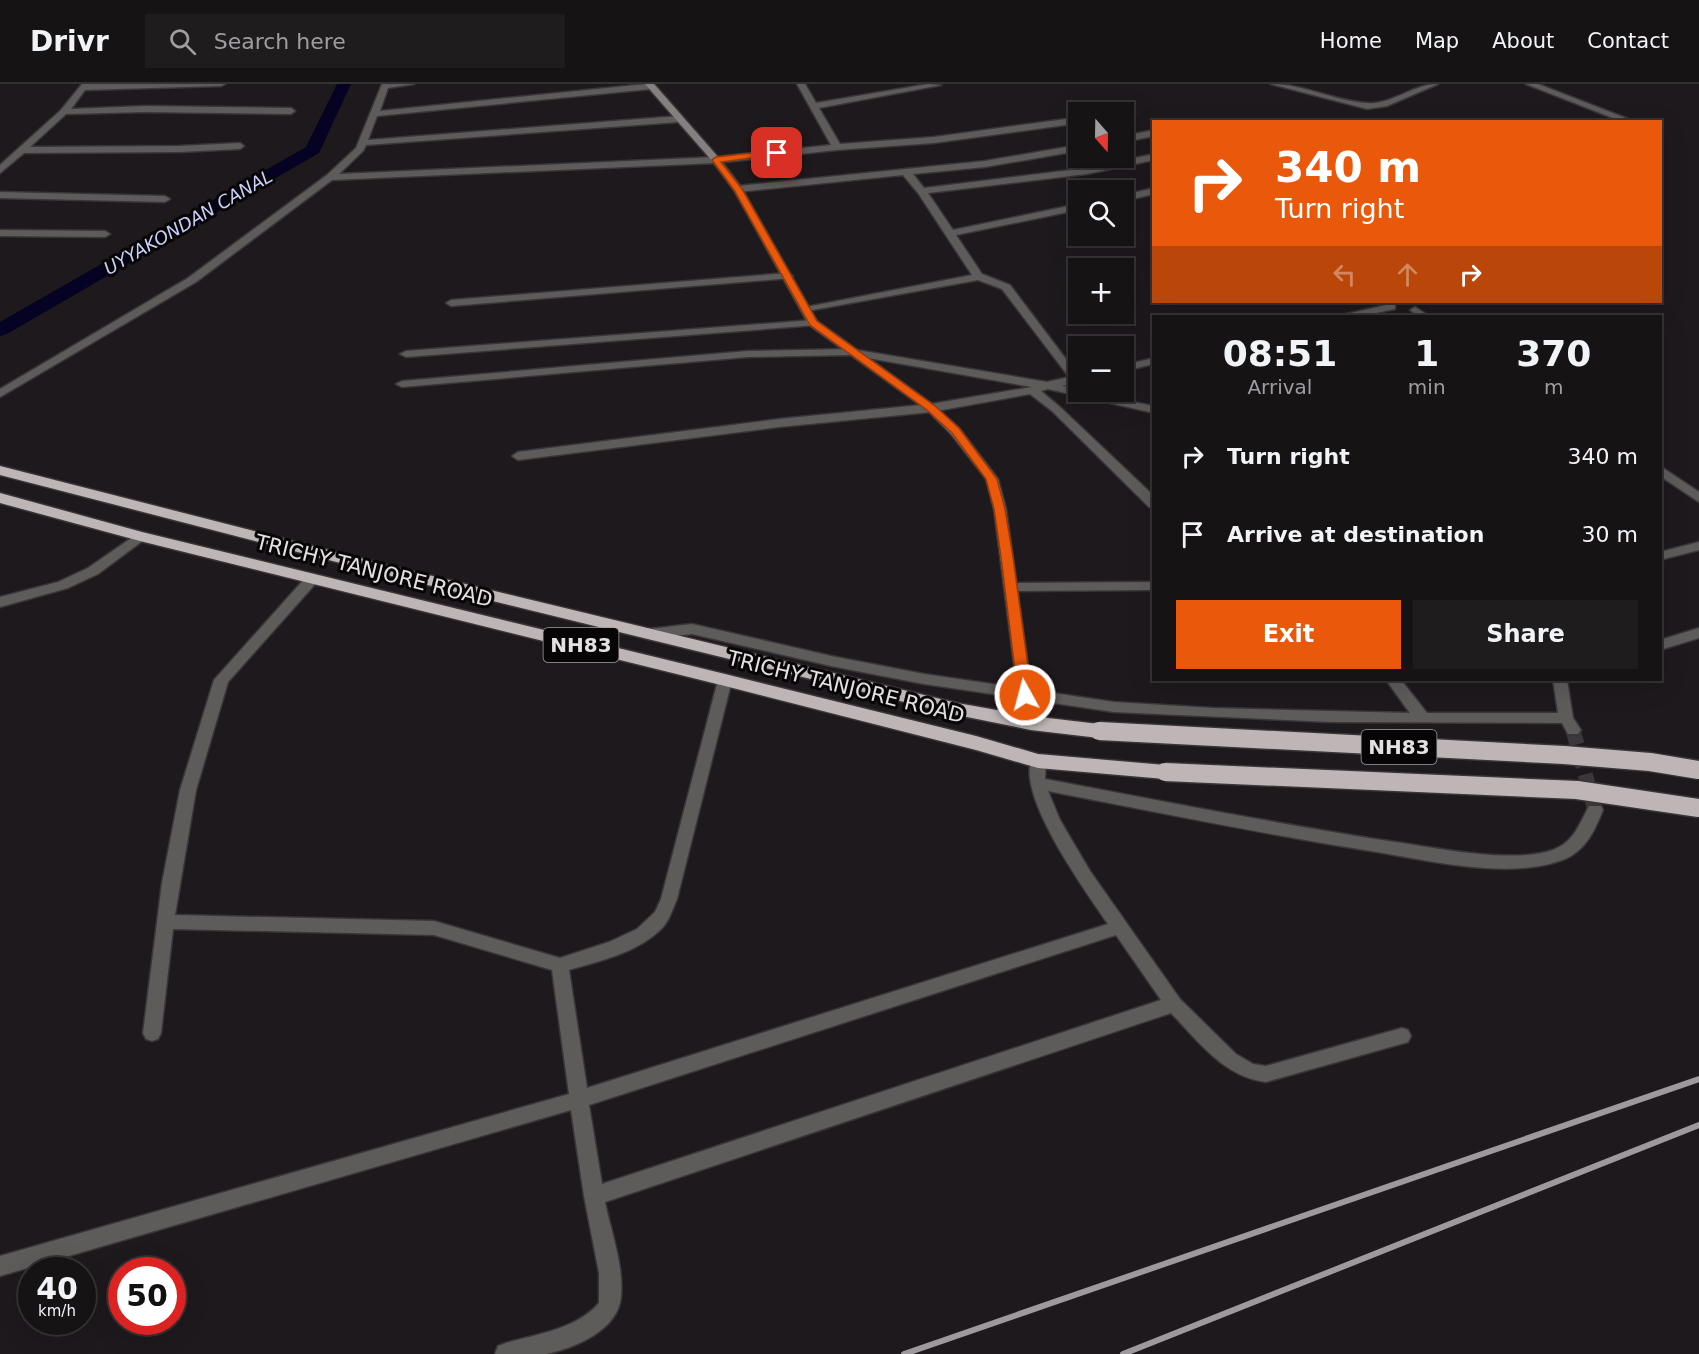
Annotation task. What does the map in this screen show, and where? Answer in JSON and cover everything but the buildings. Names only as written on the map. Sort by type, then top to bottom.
[{"type":"highway","name":"TRICHY TANJORE ROAD","points":[[0,470],[376,568],[957,709],[1031,723],[1099,731],[1564,755],[1650,762],[1699,770]]},
{"type":"highway","name":"TRICHY TANJORE ROAD","points":[[3,502],[725,680],[976,743],[1038,761],[1165,772],[1577,790],[1699,808]]},
{"type":"main road","points":[[650,85],[716,160],[738,189],[813,323],[931,408],[956,430],[992,479],[1000,509],[1025,695]]},
{"type":"street","points":[[0,170],[64,112],[85,86],[221,84]]},
{"type":"street","points":[[0,394],[192,280],[330,177],[360,149],[385,85],[410,84]]},
{"type":"street","points":[[801,84],[835,143]]},
{"type":"street","points":[[1275,84],[1367,106],[1384,104],[1434,84]]},
{"type":"street","points":[[1302,91],[1322,84]]},
{"type":"street","points":[[1530,84],[1627,120]]},
{"type":"street","points":[[374,114],[650,85]]},
{"type":"street","points":[[813,106],[937,85]]},
{"type":"street","points":[[64,112],[145,109],[291,111]]},
{"type":"street","points":[[362,143],[679,119]]},
{"type":"street","points":[[330,177],[716,160],[835,143],[934,140],[1066,122]]},
{"type":"street","points":[[1134,137],[1152,133]]},
{"type":"street","points":[[22,150],[179,149],[240,146]]},
{"type":"street","points":[[738,189],[985,164],[1068,150]]},
{"type":"street","points":[[922,191],[1088,171],[1152,157]]},
{"type":"street","points":[[905,171],[922,191],[977,272],[977,276]]},
{"type":"street","points":[[1134,196],[1152,191]]},
{"type":"street","points":[[0,195],[165,199]]},
{"type":"street","points":[[950,233],[1068,209]]},
{"type":"street","points":[[0,233],[105,234]]},
{"type":"street","points":[[451,303],[788,276]]},
{"type":"street","points":[[806,310],[966,281],[977,276],[1006,288],[1068,367]]},
{"type":"street","points":[[1355,315],[1391,307]]},
{"type":"street","points":[[406,354],[813,323]]},
{"type":"street","points":[[402,384],[748,354],[851,352],[1048,386],[1152,410]]},
{"type":"street","points":[[1134,366],[1152,361]]},
{"type":"street","points":[[518,456],[779,423],[931,408],[1068,381]]},
{"type":"street","points":[[1032,390],[1056,409],[1152,500]]},
{"type":"street","points":[[1662,471],[1699,498]]},
{"type":"street","points":[[0,602],[63,585],[93,571],[140,536]]},
{"type":"street","points":[[1662,555],[1699,546]]},
{"type":"street","points":[[152,1033],[165,922],[188,790],[221,680],[312,579]]},
{"type":"street","points":[[1011,587],[1152,586]]},
{"type":"street","points":[[650,634],[692,629],[831,661],[1025,695],[1114,707],[1213,714],[1570,724],[1560,681]]},
{"type":"street","points":[[1662,644],[1699,633]]},
{"type":"street","points":[[165,922],[434,928],[560,965],[621,946],[642,934],[661,919],[669,899],[725,680]]},
{"type":"street","points":[[1394,681],[1423,719]]},
{"type":"street","points":[[1038,761],[1037,783],[1052,821],[1084,876],[1174,1005],[1229,1060],[1250,1072],[1266,1074],[1402,1036]]},
{"type":"street","points":[[1037,783],[1323,837],[1447,856],[1514,860],[1551,857],[1577,844],[1587,830],[1595,810]]},
{"type":"street","points":[[0,1266],[580,1099],[1120,927]]},
{"type":"street","points":[[506,1354],[587,1329],[607,1311],[610,1299],[610,1281],[594,1196],[560,965]]},
{"type":"street","points":[[594,1196],[1174,1005]]},
{"type":"waterway","name":"UYYAKONDAN CANAL","points":[[0,330],[313,150],[344,84]]},
{"type":"tunnel","points":[[1573,730],[1595,810]]},
{"type":"railway","points":[[904,1354],[1699,1079]]},
{"type":"railway","points":[[1123,1354],[1699,1125]]},
{"type":"route","points":[[777,153],[716,160],[738,189],[813,323],[931,408],[956,430],[992,479],[1000,509],[1025,695]]}]
